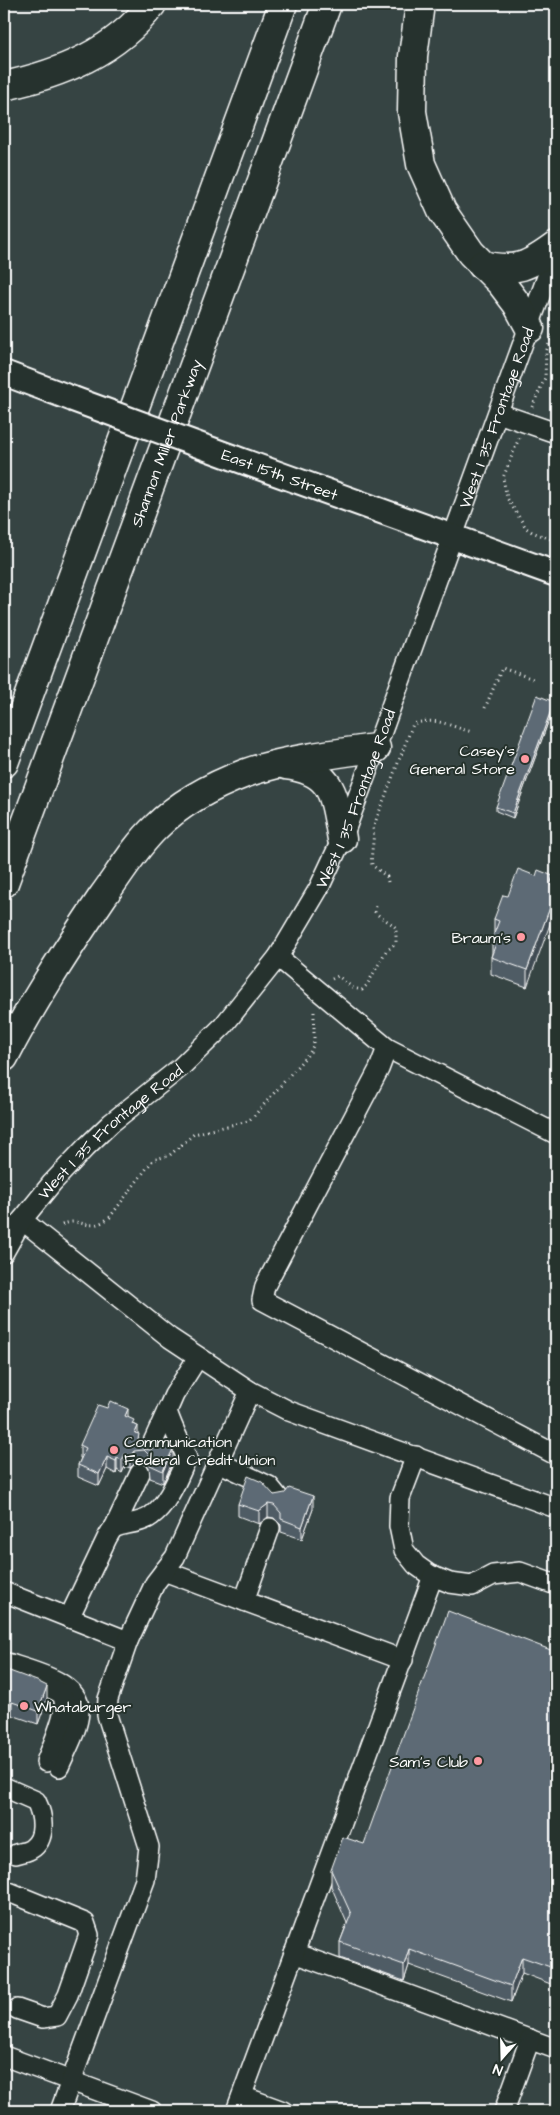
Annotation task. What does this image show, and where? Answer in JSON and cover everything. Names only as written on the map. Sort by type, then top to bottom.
[{"type":"highway","points":[[7,85],[45,77],[78,63],[112,43],[145,13],[152,4]]},
{"type":"highway","points":[[4,763],[283,4]]},
{"type":"highway","name":"Shannon Miller Parkway","points":[[4,883],[327,4]]},
{"type":"highway","points":[[420,4],[413,56],[412,112],[421,164],[442,210],[471,254],[501,283],[517,304],[530,328]]},
{"type":"highway","points":[[482,265],[501,269],[518,268],[534,262],[556,246]]},
{"type":"highway","points":[[4,1057],[68,947],[128,860],[156,827],[182,805],[215,787],[247,773],[280,764],[376,748]]},
{"type":"highway","points":[[280,764],[302,767],[316,772],[329,786],[335,803],[342,839]]},
{"type":"main road","name":"East 15th Street","points":[[4,372],[234,458],[453,535],[556,574]]},
{"type":"street","name":"West I 35 Frontage Road","points":[[4,1252],[22,1220],[52,1183],[111,1123],[181,1067],[223,1026],[278,957],[319,888],[342,839],[376,748],[556,252]]},
{"type":"street","points":[[498,413],[556,433]]},
{"type":"street","points":[[278,957],[386,1048],[556,1134]]},
{"type":"street","points":[[386,1048],[379,1069],[265,1286],[262,1300],[556,1455]]},
{"type":"street","points":[[22,1220],[170,1338],[250,1391],[290,1411],[556,1508]]},
{"type":"street","points":[[149,1451],[174,1394],[198,1357]]},
{"type":"street","points":[[60,2111],[145,1880],[149,1847],[107,1715],[108,1699],[128,1641],[155,1583],[175,1557],[250,1391]]},
{"type":"street","points":[[114,1528],[135,1523],[152,1516],[168,1496],[187,1458],[172,1427],[167,1411]]},
{"type":"street","points":[[416,1456],[400,1498],[399,1526],[404,1550],[416,1564],[433,1576],[450,1583],[472,1586],[493,1575],[520,1572],[556,1585]]},
{"type":"street","points":[[218,1462],[269,1486],[278,1497]]},
{"type":"street","points":[[69,1618],[106,1538],[114,1528],[140,1473]]},
{"type":"street","points":[[244,1601],[270,1528]]},
{"type":"street","points":[[164,1572],[403,1660]]},
{"type":"street","points":[[283,2111],[239,2104],[433,1576]]},
{"type":"street","points":[[4,1592],[128,1641]]},
{"type":"street","points":[[4,1662],[66,1686],[78,1698],[79,1712],[53,1765],[65,1710],[62,1697],[56,1691],[4,1672]]},
{"type":"street","points":[[4,1787],[36,1801],[42,1815],[42,1829],[37,1844],[30,1850],[16,1854]]},
{"type":"street","points":[[4,1890],[85,1923],[89,1936],[68,1995],[57,2016],[43,2018],[17,2009]]},
{"type":"street","points":[[294,1953],[556,2049]]},
{"type":"street","points":[[504,2111],[530,2039]]},
{"type":"street","points":[[4,2056],[152,2111]]},
{"type":"path","points":[[533,405],[545,378],[546,352],[556,326]]},
{"type":"path","points":[[520,436],[503,478],[507,498],[526,528],[556,541]]},
{"type":"path","points":[[485,708],[502,668],[533,679]]},
{"type":"path","name":"West I 35 Frontage Road","points":[[388,882],[387,877],[372,865],[370,851],[374,841],[373,828],[413,724],[434,720],[473,732]]},
{"type":"path","points":[[331,981],[338,976],[352,988],[362,990],[368,984],[386,951],[396,942],[396,928],[391,922],[374,912],[376,906]]},
{"type":"path","points":[[62,1225],[68,1222],[91,1226],[103,1222],[110,1216],[153,1160],[170,1155],[194,1134],[248,1121],[310,1052],[314,1044],[312,1012],[316,1004]]},
{"type":"building","name":"Casey's General Store","points":[[537,695],[554,702],[513,813],[496,807]]},
{"type":"building","name":"Braum's","points":[[518,869],[536,876],[538,870],[553,876],[550,885],[556,887],[527,970],[491,957],[497,941],[492,939],[499,921],[494,919],[503,895],[508,896]]},
{"type":"building","points":[[110,1401],[128,1409],[125,1416],[134,1420],[132,1424],[138,1426],[135,1433],[139,1434],[138,1440],[144,1449],[151,1450],[159,1443],[173,1449],[163,1471],[150,1465],[149,1455],[144,1450],[134,1451],[130,1456],[125,1454],[122,1460],[117,1458],[116,1461],[107,1457],[99,1474],[78,1465],[86,1448],[80,1445],[98,1405],[107,1408]]},
{"type":"building","points":[[248,1476],[262,1482],[274,1495],[285,1493],[289,1488],[313,1496],[302,1527],[281,1519],[281,1513],[274,1505],[268,1504],[259,1511],[238,1504]]},
{"type":"building","name":"Sam's Club","points":[[448,1611],[556,1652],[556,1969],[522,1957],[511,1986],[409,1949],[404,1965],[340,1942],[351,1914],[331,1870],[343,1837],[364,1844]]},
{"type":"building","points":[[4,1669],[47,1686],[38,1711],[12,1702],[11,1705],[4,1702]]},
{"type":"place","name":"Casey's General Store","points":[[525,759]]},
{"type":"place","name":"Braum's","points":[[521,937]]},
{"type":"place","name":"Communication Federal Credit Union","points":[[114,1450]]},
{"type":"place","name":"Whataburger","points":[[24,1706]]},
{"type":"place","name":"Sam's Club","points":[[478,1761]]}]
